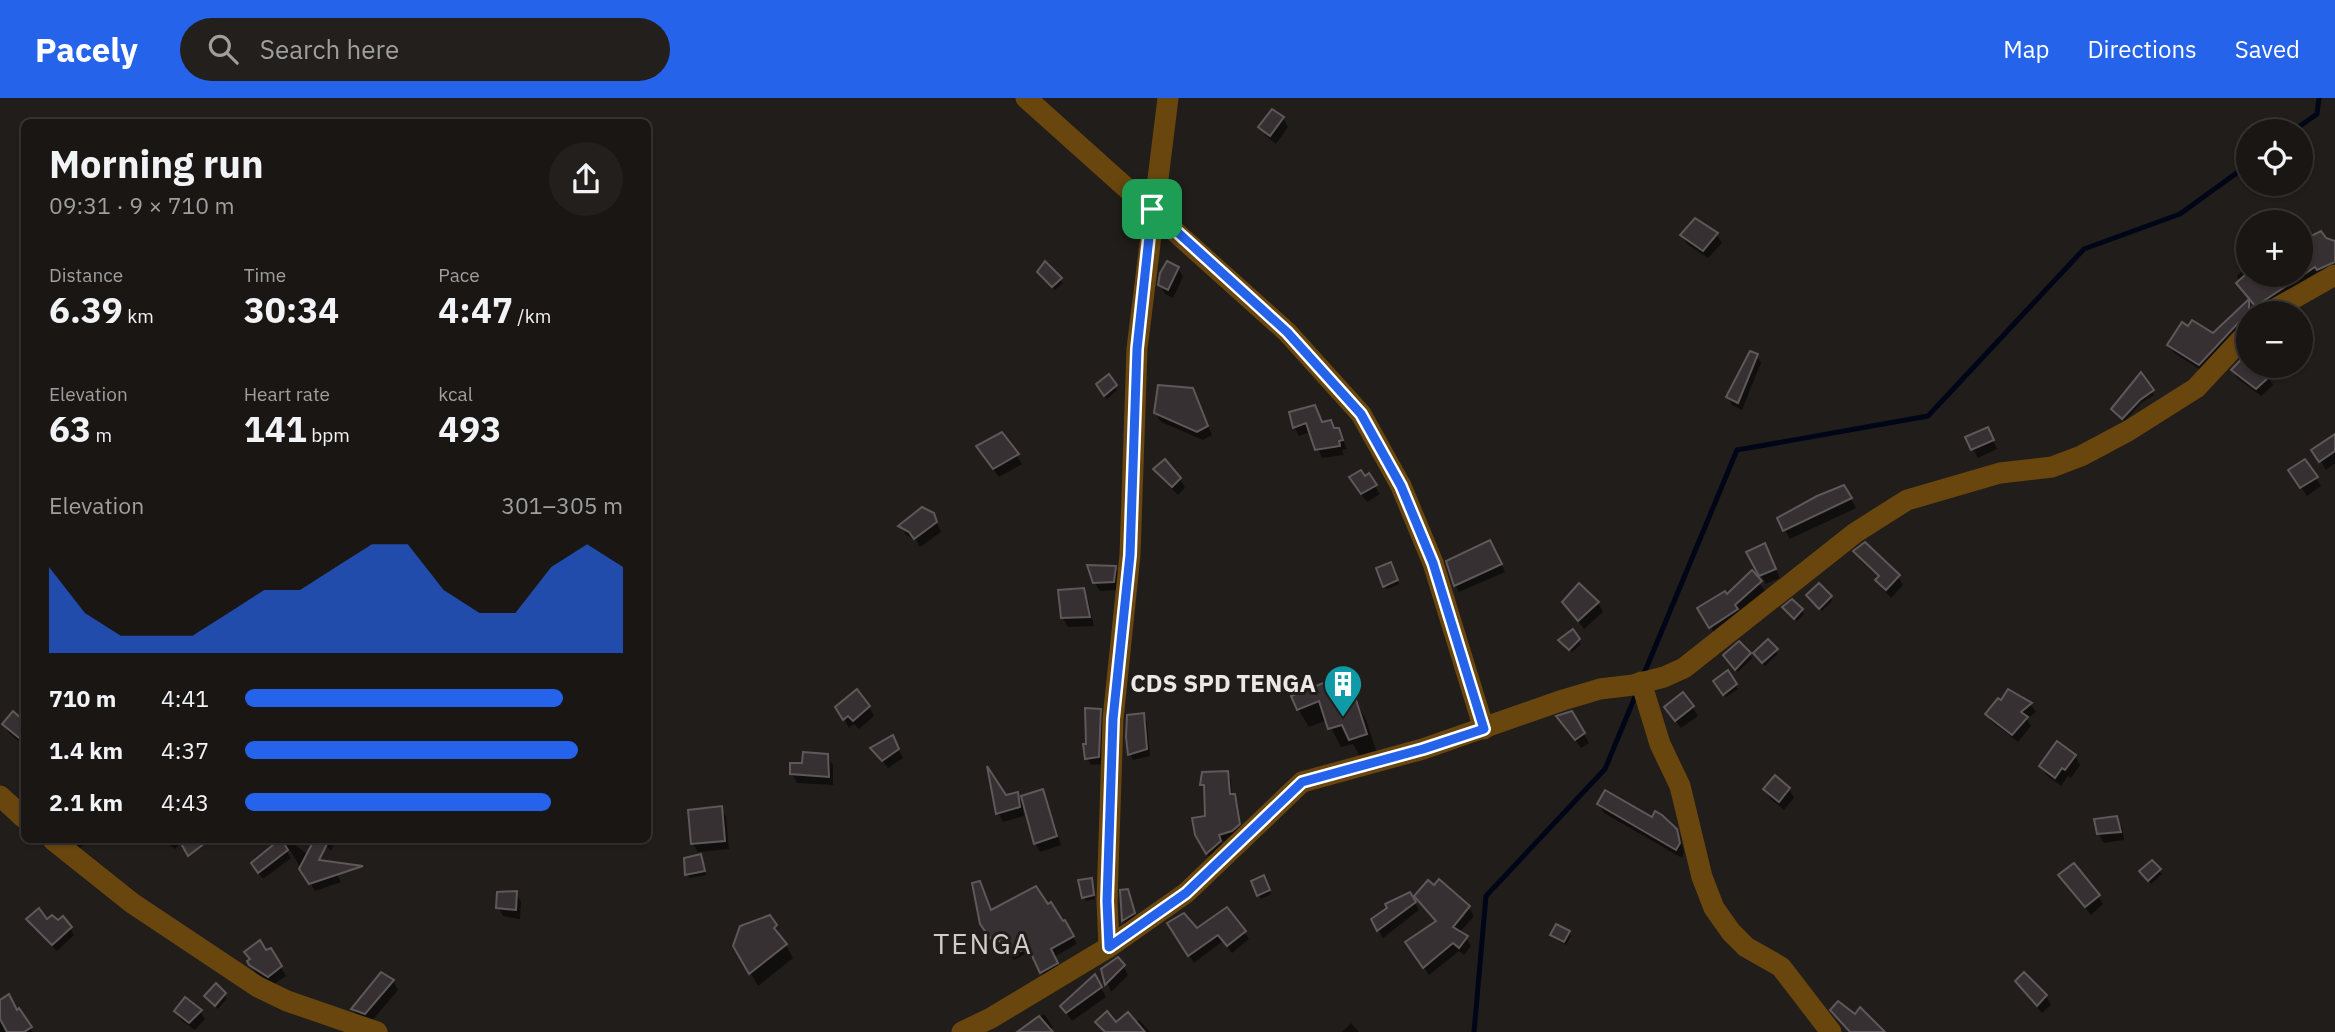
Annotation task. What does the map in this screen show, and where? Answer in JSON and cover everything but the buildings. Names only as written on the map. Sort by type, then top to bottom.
[{"type":"street","points":[[1026,98],[1287,332],[1361,414],[1401,486],[1433,563],[1484,729]]},
{"type":"street","points":[[1109,947],[1107,901],[1113,719],[1130,555],[1137,349],[1152,209],[1168,98]]},
{"type":"street","points":[[2289,301],[2335,275]]},
{"type":"street","points":[[962,1032],[991,1018],[1109,947],[1186,893],[1302,782],[1423,749],[1575,696],[1664,677],[1684,668],[1854,533],[1907,500],[2000,474],[2052,467],[2081,456],[2128,431],[2196,388],[2236,345]]},
{"type":"street","points":[[1641,682],[1660,744],[1681,786],[1702,877],[1714,908],[1746,947],[1781,967],[1831,1032]]},
{"type":"street","points":[[0,796],[21,815]]},
{"type":"street","points":[[57,843],[132,902],[258,987],[287,1001],[377,1032]]},
{"type":"waterway","points":[[2310,119],[2317,114],[2319,98]]},
{"type":"waterway","points":[[1643,676],[1737,450],[1928,416],[2084,249],[2180,214],[2236,173]]},
{"type":"waterway","points":[[1474,1032],[1486,896],[1605,769],[1637,692]]},
{"type":"place","name":"CDS SPD TENGA","points":[[1343,718]]},
{"type":"district","name":"TENGA","points":[[983,944]]},
{"type":"route","points":[[1152,209],[1287,332],[1361,414],[1401,486],[1433,563],[1484,729],[1324,778],[1302,782],[1186,893],[1109,947],[1107,901],[1113,719],[1130,555],[1137,349],[1152,209]]}]
